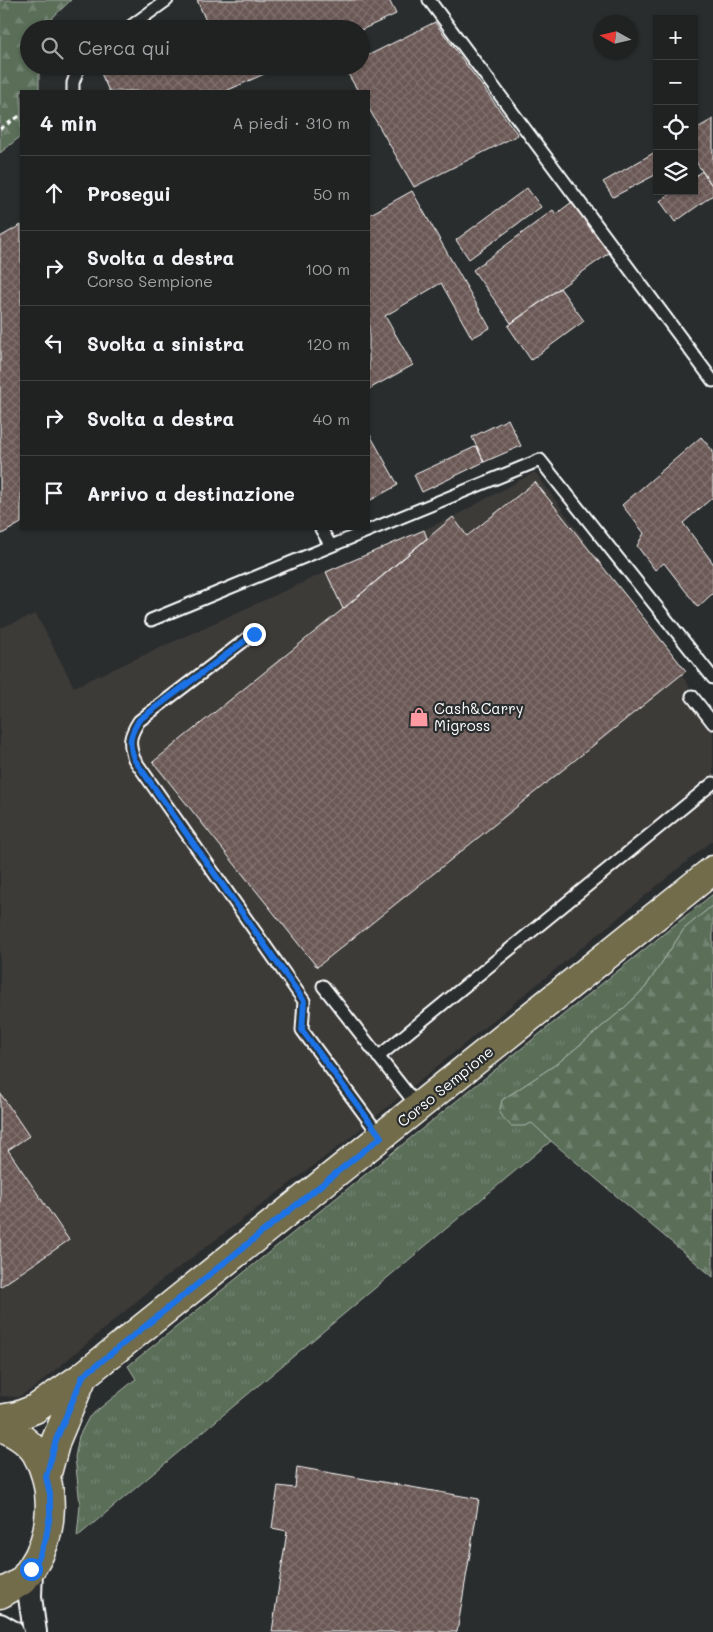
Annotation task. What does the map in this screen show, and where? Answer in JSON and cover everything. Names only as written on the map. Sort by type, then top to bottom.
[{"type":"main road","name":"Corso Sempione","points":[[0,1419],[17,1416],[35,1409],[83,1376],[713,870]]},
{"type":"main road","points":[[46,1477],[56,1440],[83,1376]]},
{"type":"main road","points":[[0,1426],[18,1434],[36,1452],[46,1477],[50,1494],[50,1515],[46,1538],[39,1557],[24,1579],[0,1594]]},
{"type":"street","points":[[31,1569],[30,1597],[35,1632]]},
{"type":"street","points":[[0,1624],[12,1632]]},
{"type":"lane","points":[[139,20],[167,0]]},
{"type":"lane","points":[[429,0],[713,381]]},
{"type":"lane","points":[[73,90],[76,75]]},
{"type":"lane","points":[[370,530],[540,460],[713,678]]},
{"type":"lane","points":[[322,530],[331,546]]},
{"type":"lane","points":[[151,620],[370,530]]},
{"type":"lane","points":[[254,634],[139,720],[132,732],[130,747],[134,759],[304,1001],[302,1030],[381,1137]]},
{"type":"lane","points":[[692,696],[713,723]]},
{"type":"lane","points":[[378,1057],[713,783]]},
{"type":"lane","points":[[323,986],[418,1107]]},
{"type":"path","points":[[0,128],[20,115]]},
{"type":"shaded area","points":[[535,472],[713,719],[713,840],[346,1141],[157,1284],[34,1388],[18,1397],[0,1396],[0,628],[36,614],[74,687],[326,572],[453,517]]},
{"type":"green space","points":[[0,0],[71,0],[51,20],[20,20],[20,75],[39,75],[39,90],[20,90],[20,137],[0,153]]},
{"type":"green space","points":[[713,894],[713,905],[684,929],[645,988],[622,1010],[558,1063],[502,1100],[524,1126],[532,1122],[551,1141],[77,1537],[80,1505],[75,1457],[79,1436],[89,1417],[136,1379],[128,1366]]},
{"type":"green space","points":[[713,905],[713,1277],[532,1123],[524,1126],[511,1126],[499,1113],[502,1100],[558,1063],[622,1010],[645,988],[684,929]]},
{"type":"building","points":[[197,0],[389,0],[396,14],[370,26],[370,20],[206,20]]},
{"type":"building","points":[[435,22],[518,135],[414,187],[370,111],[370,90],[357,90],[349,75],[370,75],[370,54]]},
{"type":"building","points":[[102,75],[262,75],[228,90],[109,90]]},
{"type":"building","points":[[713,119],[713,187],[698,165],[698,128]]},
{"type":"building","points":[[653,153],[653,176],[613,197],[603,182]]},
{"type":"building","points":[[702,171],[713,187],[713,195],[675,222],[660,201],[668,195],[698,195],[698,174]]},
{"type":"building","points":[[527,188],[541,207],[469,259],[456,240]]},
{"type":"building","points":[[412,191],[490,328],[472,338],[441,283],[385,316],[413,365],[370,388],[370,214]]},
{"type":"building","points":[[572,202],[609,253],[511,323],[473,270],[553,210],[556,214]]},
{"type":"building","points":[[20,226],[20,524],[0,535],[0,237]]},
{"type":"building","points":[[560,288],[584,321],[531,360],[508,326]]},
{"type":"building","points":[[508,419],[521,446],[484,462],[472,437]]},
{"type":"building","points":[[370,435],[398,485],[370,500]]},
{"type":"building","points":[[701,437],[713,451],[713,497],[683,523],[713,563],[713,593],[698,607],[664,563],[655,570],[637,546],[644,533],[622,505]]},
{"type":"building","points":[[477,446],[484,462],[422,492],[414,475]]},
{"type":"building","name":"Cash&Carry Migross","points":[[535,482],[686,671],[317,967],[153,762],[343,609],[453,517],[467,536]]},
{"type":"building","points":[[424,530],[427,538],[343,609],[326,572]]},
{"type":"building","points":[[0,1093],[29,1136],[8,1150],[69,1240],[0,1287]]},
{"type":"building","points":[[297,1467],[479,1499],[457,1632],[272,1632],[287,1531],[272,1528],[278,1486],[295,1488]]},
{"type":"place","name":"Cash&Carry Migross","points":[[419,717]]},
{"type":"route","points":[[31,1569],[39,1557],[46,1538],[50,1515],[50,1494],[46,1477],[56,1440],[83,1376],[381,1137],[302,1030],[304,1001],[134,759],[130,747],[132,732],[139,720],[254,634]]}]
